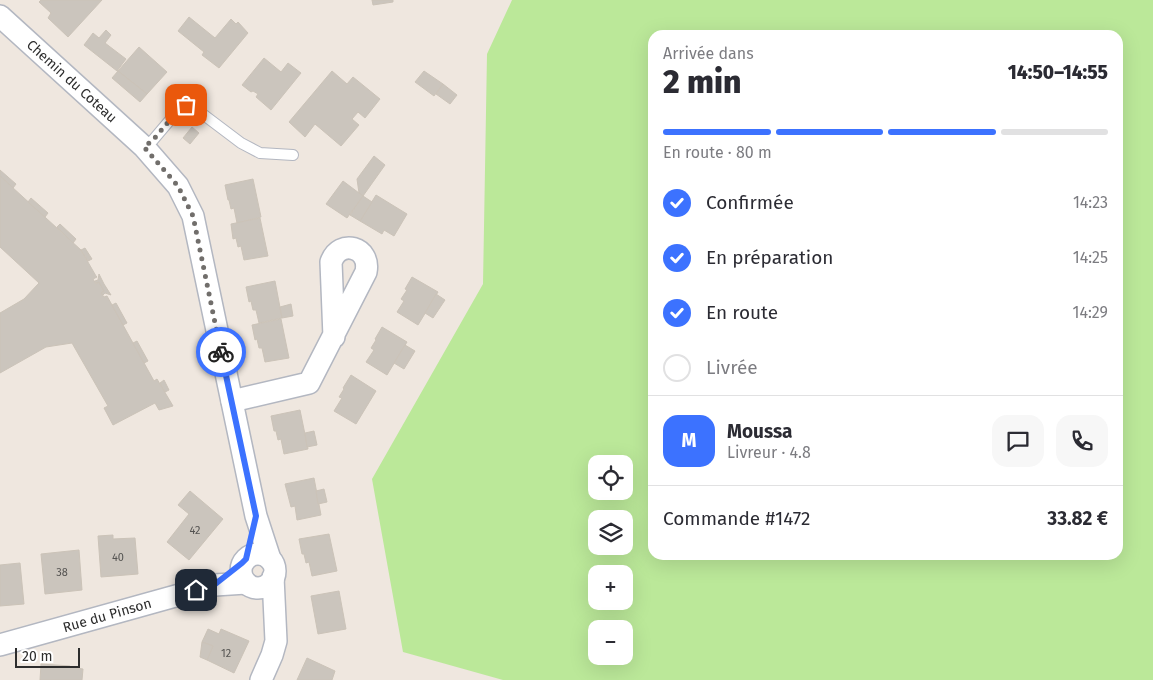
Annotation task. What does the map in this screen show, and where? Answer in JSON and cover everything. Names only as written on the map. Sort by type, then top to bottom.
[{"type":"street","name":"Chemin du Coteau","points":[[0,16],[144,147],[178,186],[193,216],[256,516],[256,572],[275,627],[276,641],[272,655],[260,680]]},
{"type":"street","points":[[232,401],[309,383],[334,337]]},
{"type":"street","name":"Rue du Pinson","points":[[0,645],[256,572]]},
{"type":"lane","points":[[144,147],[153,140],[181,107],[186,105],[192,106],[241,143],[260,153],[293,155]]},
{"type":"green space","points":[[512,0],[1153,0],[1153,680],[503,680],[403,652],[372,479],[483,284],[487,54]]},
{"type":"building","points":[[41,0],[102,0],[68,37],[48,18],[51,13],[39,2]]},
{"type":"building","points":[[372,0],[393,0],[393,2],[373,5]]},
{"type":"building","points":[[189,17],[215,38],[231,19],[236,24],[238,22],[248,33],[219,68],[202,55],[204,52],[178,31]]},
{"type":"building","points":[[106,30],[111,35],[105,43],[126,59],[117,71],[84,45],[93,33],[99,38]]},
{"type":"building","points":[[139,47],[167,72],[147,94],[118,71]]},
{"type":"building","points":[[264,58],[281,72],[288,63],[301,73],[271,110],[256,97],[258,94],[253,91],[251,92],[242,85]]},
{"type":"building","points":[[118,71],[147,94],[140,102],[112,78]]},
{"type":"building","points":[[332,71],[347,84],[353,77],[380,99],[365,118],[358,112],[352,119],[359,125],[341,146],[315,124],[305,137],[289,122]]},
{"type":"building","points":[[424,71],[443,84],[434,96],[415,82]]},
{"type":"building","points":[[443,84],[457,95],[450,104],[436,94]]},
{"type":"building","points":[[192,127],[199,133],[190,144],[183,138]]},
{"type":"building","points":[[374,156],[385,165],[363,196],[359,193],[357,179]]},
{"type":"building","points":[[0,170],[16,184],[13,188],[0,176]]},
{"type":"building","points":[[0,176],[81,250],[97,277],[93,279],[96,284],[99,282],[104,291],[101,293],[104,297],[107,296],[154,381],[157,379],[173,406],[159,410],[155,403],[113,425],[104,408],[108,406],[72,343],[46,347],[0,373],[0,313],[24,299],[39,283],[0,247]]},
{"type":"building","points":[[253,179],[261,217],[237,223],[234,208],[231,209],[228,200],[225,185]]},
{"type":"building","points":[[343,181],[363,196],[347,218],[326,204]]},
{"type":"building","points":[[376,195],[407,214],[394,236],[384,230],[382,234],[360,221]]},
{"type":"building","points":[[363,196],[372,202],[360,221],[350,215]]},
{"type":"building","points":[[31,198],[48,213],[45,217],[28,202]]},
{"type":"building","points":[[260,218],[268,256],[244,260],[241,246],[238,247],[236,238],[233,239],[231,224]]},
{"type":"building","points":[[60,224],[76,239],[73,243],[57,227]]},
{"type":"building","points":[[85,248],[92,259],[88,261],[81,250]]},
{"type":"building","points":[[99,274],[111,295],[105,293],[103,295],[101,293],[104,291],[99,282],[96,283],[95,281],[98,280]]},
{"type":"building","points":[[412,277],[438,292],[418,325],[397,312],[404,301],[401,299]]},
{"type":"building","points":[[275,281],[282,318],[259,323],[256,310],[253,310],[251,301],[249,302],[246,287]]},
{"type":"building","points":[[436,294],[445,300],[433,318],[425,313]]},
{"type":"building","points":[[116,303],[127,323],[123,325],[112,305]]},
{"type":"building","points":[[291,304],[293,316],[282,318],[280,307]]},
{"type":"building","points":[[281,319],[289,358],[265,362],[262,348],[259,348],[257,339],[255,340],[252,325]]},
{"type":"building","points":[[382,327],[407,342],[387,375],[366,362],[374,350],[371,348]]},
{"type":"building","points":[[137,341],[148,361],[144,363],[133,343]]},
{"type":"building","points":[[405,345],[415,351],[404,369],[394,363]]},
{"type":"building","points":[[351,375],[376,391],[356,424],[334,411],[342,398],[339,397],[343,388]]},
{"type":"building","points":[[164,380],[169,390],[165,392],[160,383]]},
{"type":"building","points":[[300,410],[308,449],[284,454],[281,439],[278,440],[276,431],[274,431],[271,416]]},
{"type":"building","points":[[314,431],[317,445],[307,447],[305,433]]},
{"type":"building","points":[[314,478],[321,515],[297,520],[295,506],[291,507],[285,484]]},
{"type":"building","points":[[324,489],[327,502],[318,504],[316,491]]},
{"type":"building","points":[[190,491],[223,519],[189,560],[167,542],[189,514],[178,505]]},
{"type":"building","points":[[329,534],[337,571],[312,576],[309,562],[306,563],[304,554],[302,554],[299,539]]},
{"type":"building","points":[[113,535],[113,539],[135,538],[138,574],[101,577],[98,536]]},
{"type":"building","points":[[79,550],[82,590],[45,594],[41,554]]},
{"type":"building","points":[[20,563],[24,604],[0,606],[0,565]]},
{"type":"building","points":[[339,591],[346,629],[318,634],[311,596]]},
{"type":"building","points":[[208,629],[219,634],[221,629],[249,641],[234,673],[207,660],[213,646],[202,642]]},
{"type":"building","points":[[202,642],[213,646],[207,660],[200,657]]},
{"type":"building","points":[[307,658],[335,671],[332,680],[297,680]]},
{"type":"building","points":[[41,664],[83,669],[82,680],[40,680]]},
{"type":"way so far","points":[[186,105],[181,107],[153,140],[144,147],[178,186],[193,216],[221,352]]},
{"type":"route","points":[[196,590],[214,585],[246,559],[256,516],[221,352]]}]
